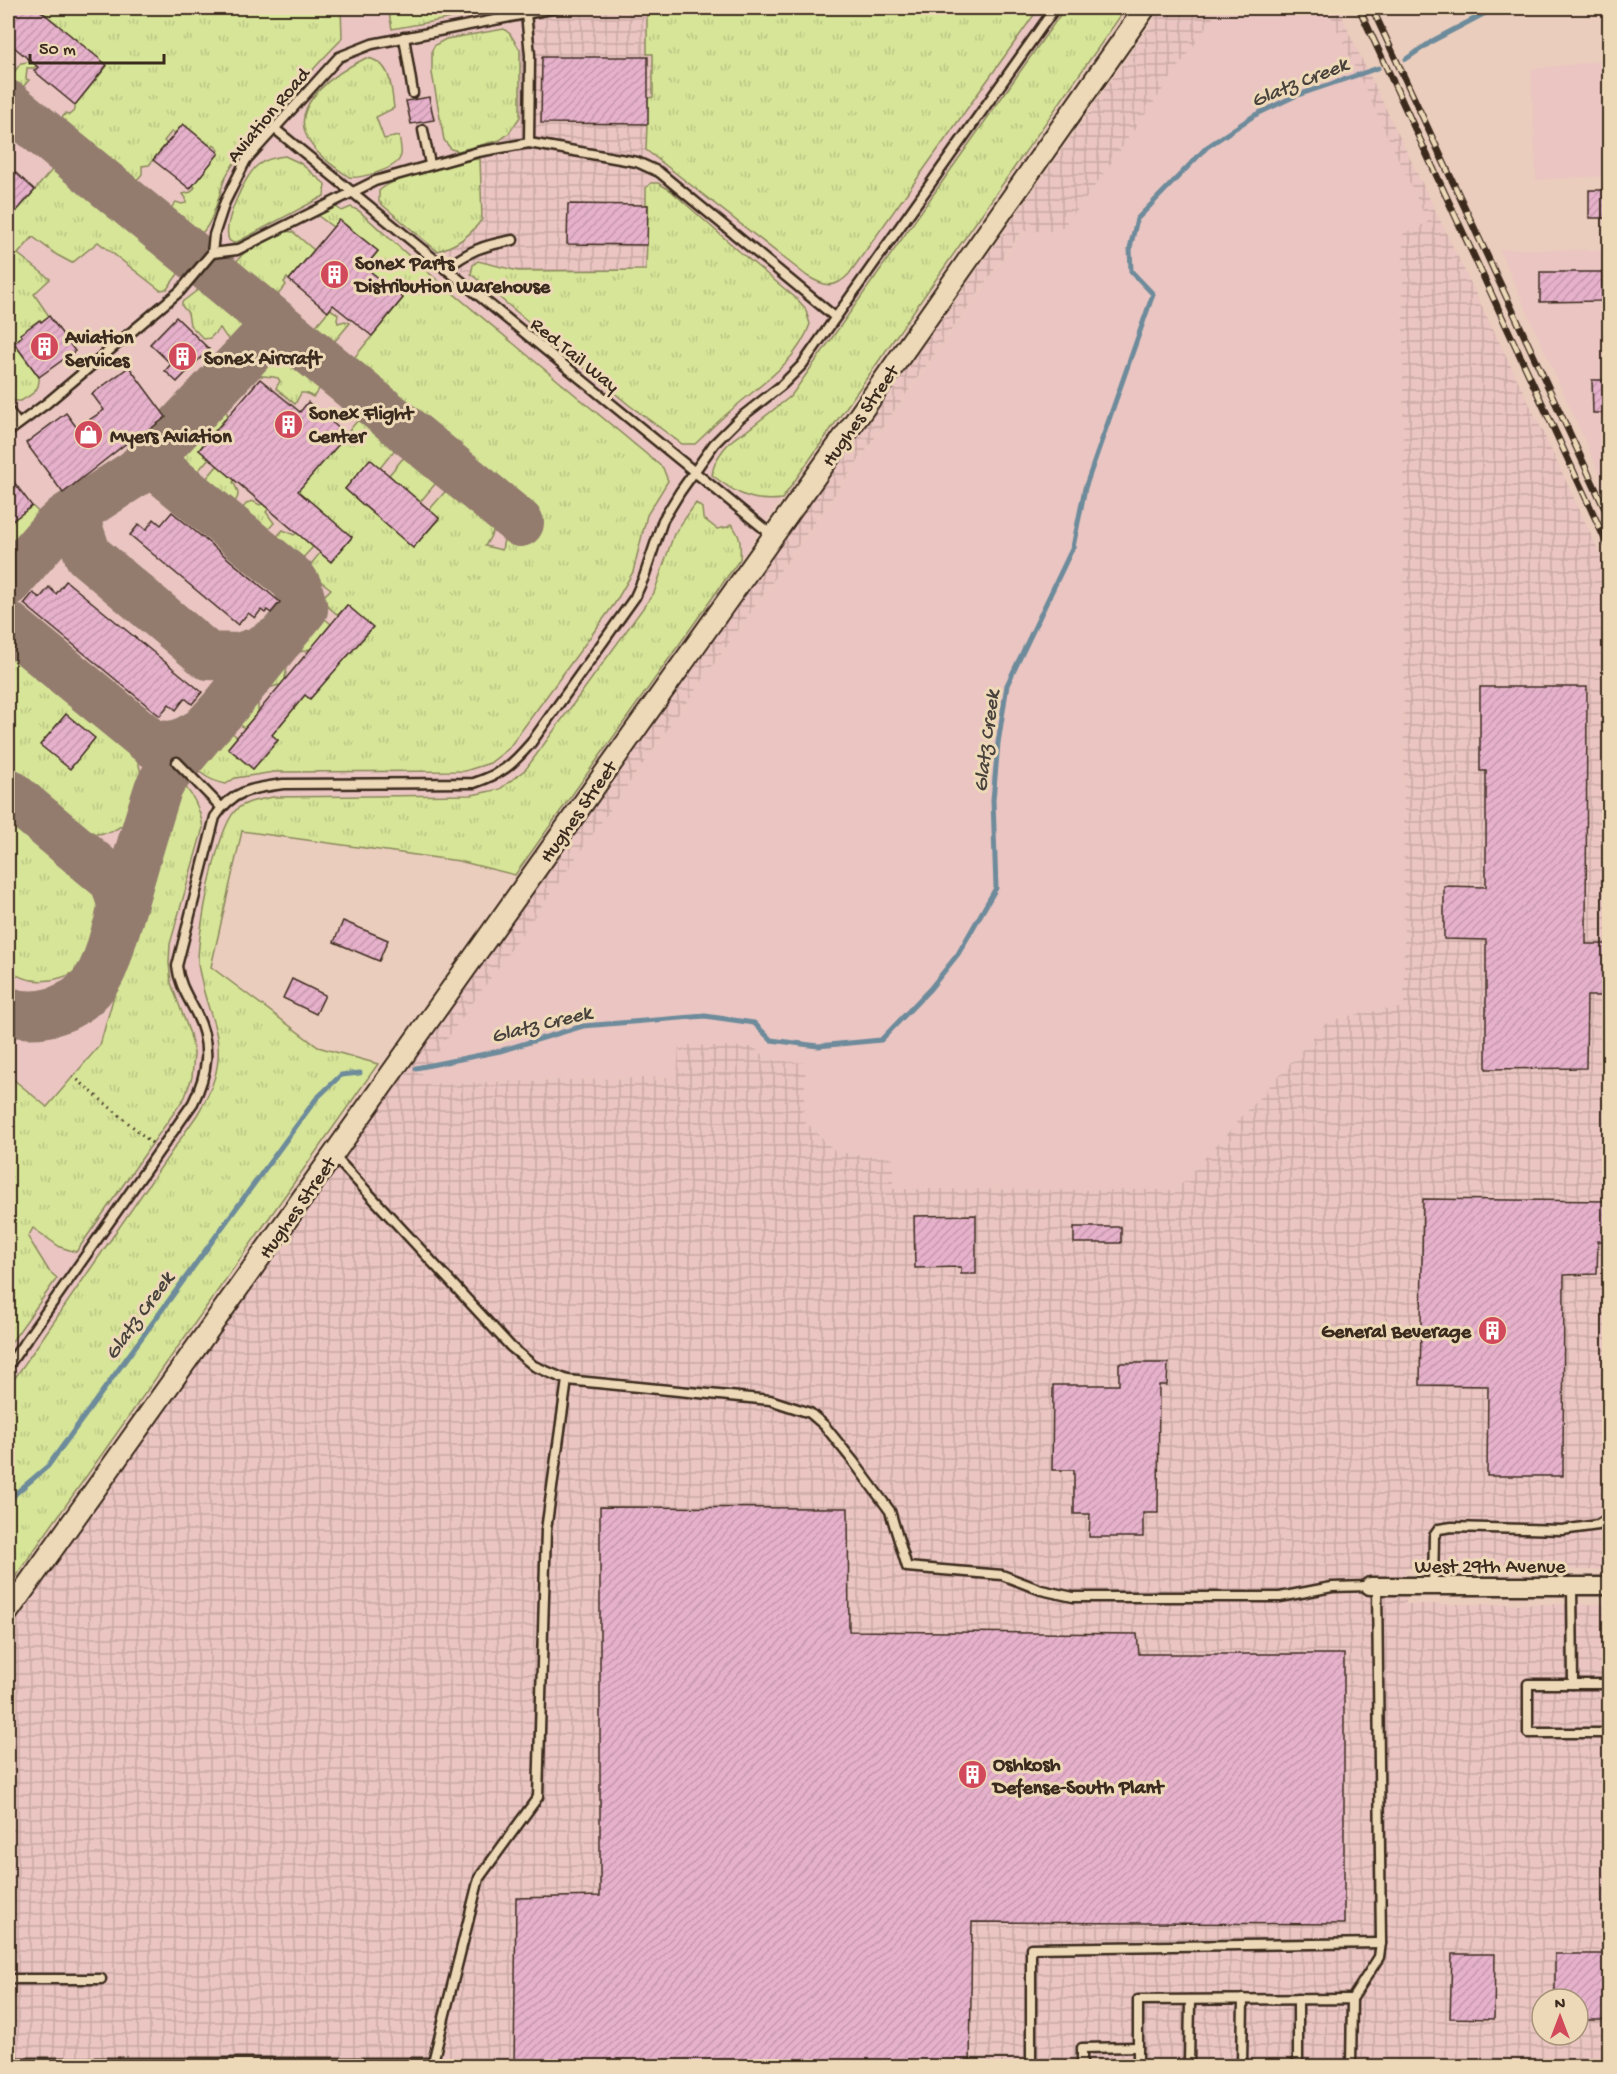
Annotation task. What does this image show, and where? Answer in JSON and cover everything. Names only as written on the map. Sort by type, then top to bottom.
[{"type":"street","name":"Hughes Street","points":[[8,1612],[773,536],[1145,8]]},
{"type":"street","name":"West 29th Avenue","points":[[1374,1586],[1610,1586]]},
{"type":"lane","name":"Aviation Road","points":[[8,432],[47,403],[180,291],[212,253],[214,235],[236,177],[246,160],[339,57],[372,44],[556,8]]},
{"type":"lane","points":[[8,1366],[193,1103],[203,1084],[206,1066],[203,1030],[183,990],[177,966],[215,817],[221,807],[227,800],[244,791],[267,786],[474,783],[496,775],[513,764],[531,743],[635,597],[645,577],[663,520],[714,444],[740,418],[783,385],[795,372],[1055,8]]},
{"type":"lane","points":[[526,13],[530,55],[529,143]]},
{"type":"lane","points":[[404,37],[414,93]]},
{"type":"lane","name":"Red Tail Way","points":[[275,129],[773,536]]},
{"type":"lane","points":[[423,130],[430,164]]},
{"type":"lane","points":[[212,253],[237,250],[375,181],[478,152],[529,143],[637,162],[659,172],[836,317]]},
{"type":"lane","points":[[445,269],[468,252],[483,246],[513,240]]},
{"type":"lane","points":[[8,410],[18,424]]},
{"type":"lane","points":[[177,762],[221,807]]},
{"type":"lane","points":[[333,1155],[511,1347],[534,1366],[567,1380],[770,1400],[810,1413],[824,1425],[890,1511],[907,1567],[1002,1575],[1041,1590],[1073,1597],[1280,1597],[1332,1587],[1374,1586],[1381,1943],[1379,1957],[1352,1998],[1351,2067]]},
{"type":"lane","points":[[8,2063],[432,2065],[479,1878],[538,1797],[546,1530],[567,1380]]},
{"type":"lane","points":[[1433,1586],[1434,1536],[1439,1530],[1452,1527],[1563,1530],[1598,1525],[1610,1517]]},
{"type":"lane","points":[[1572,1586],[1573,1684]]},
{"type":"lane","points":[[1610,1684],[1528,1684],[1528,1732],[1610,1733]]},
{"type":"lane","points":[[1030,2067],[1031,1948],[1381,1943]]},
{"type":"lane","points":[[8,1979],[101,1978]]},
{"type":"lane","points":[[1298,1998],[1298,2067]]},
{"type":"lane","points":[[1138,2067],[1138,2000],[1352,1998]]},
{"type":"lane","points":[[1242,2067],[1243,1999]]},
{"type":"lane","points":[[1190,2000],[1190,2067]]},
{"type":"lane","points":[[1082,2067],[1082,2048],[1138,2047]]},
{"type":"path","points":[[73,1076],[160,1150]]},
{"type":"shaded area","points":[[8,8],[1126,8],[740,559],[515,875],[459,861],[242,831],[211,967],[318,1047],[378,1064],[8,1587]]},
{"type":"shaded area","points":[[543,8],[647,8],[647,53],[653,54],[653,98],[649,98],[647,125],[646,270],[518,271],[478,261],[472,268],[471,278],[437,251],[447,248],[482,182],[477,147],[504,137],[520,117],[520,50]]},
{"type":"shaded area","points":[[1162,8],[1220,8],[1082,204],[1059,231],[1022,231],[415,1084],[677,1077],[679,1045],[752,1047],[771,1060],[806,1063],[803,1119],[836,1152],[893,1158],[893,1189],[1176,1190],[1329,1020],[1390,1008],[1404,1008],[1403,234],[1428,222],[1327,8],[1339,8],[1609,573],[1609,1570],[1405,1568],[1406,1604],[1609,1604],[1609,2066],[8,2066],[8,1631],[450,1006]]},
{"type":"shaded area","points":[[1220,8],[1327,8],[1429,223],[1403,235],[1404,1008],[1390,1008],[1329,1020],[1176,1190],[893,1189],[893,1158],[836,1152],[803,1119],[805,1063],[771,1060],[752,1047],[678,1077],[415,1084],[1023,231],[1059,231],[1082,204]]},
{"type":"shaded area","points":[[1609,60],[1609,176],[1536,180],[1531,69]]},
{"type":"shaded area","points":[[1499,249],[1609,250],[1609,495]]},
{"type":"green space","points":[[37,8],[341,8],[342,37],[239,156],[225,178],[210,221],[201,234],[195,237],[165,215],[176,202],[186,203],[183,194],[191,192],[195,187],[193,185],[219,150],[183,124],[175,133],[172,131],[164,141],[167,144],[149,165],[142,166],[142,174],[131,187],[56,125],[66,113],[69,115],[75,110],[75,105],[107,66],[66,32],[34,68],[27,68],[26,79],[29,80],[17,94],[8,85],[8,80],[21,63],[28,62],[33,55],[31,53],[56,23]]},
{"type":"green space","points":[[388,8],[485,8],[447,19],[392,29]]},
{"type":"green space","points":[[647,8],[1039,8],[849,274],[844,279],[829,285],[807,276],[646,150],[648,98],[653,97],[653,54],[647,54]]},
{"type":"green space","points":[[1065,8],[1126,8],[782,499],[753,498],[736,492],[720,481],[712,475],[723,450],[733,439],[791,396]]},
{"type":"green space","points":[[504,29],[520,50],[520,117],[509,133],[500,140],[458,151],[451,149],[444,140],[432,73],[432,50],[435,45],[446,39]]},
{"type":"green space","points":[[366,58],[381,64],[389,76],[394,108],[376,117],[384,139],[399,136],[401,155],[394,165],[387,169],[370,175],[349,177],[326,160],[311,145],[304,126],[305,113],[310,101],[319,90],[343,71]]},
{"type":"green space","points":[[285,156],[300,163],[325,184],[324,196],[233,243],[229,240],[229,223],[241,189],[258,165]]},
{"type":"green space","points":[[480,158],[482,219],[468,235],[457,243],[437,251],[379,202],[379,191],[398,180]]},
{"type":"green space","points":[[57,164],[176,259],[180,271],[167,289],[160,290],[98,242],[72,263],[33,237],[18,254],[50,279],[34,294],[49,316],[41,322],[39,320],[21,334],[22,336],[14,343],[39,377],[39,382],[32,394],[21,401],[13,401],[8,397],[8,221]]},
{"type":"green space","points":[[651,183],[658,183],[670,190],[797,299],[805,308],[810,324],[796,351],[776,373],[695,444],[682,444],[629,405],[471,274],[473,265],[478,261],[518,271],[646,270],[648,205],[646,205],[646,188]]},
{"type":"green space","points":[[336,207],[342,211],[351,207],[359,211],[418,264],[663,468],[668,481],[647,515],[633,572],[615,603],[508,749],[490,763],[465,771],[274,772],[235,778],[226,784],[200,772],[192,756],[220,723],[237,737],[228,748],[253,769],[278,740],[253,719],[244,728],[227,714],[247,688],[258,696],[258,712],[278,728],[299,702],[279,685],[265,689],[254,680],[277,653],[288,661],[285,678],[310,699],[335,670],[309,649],[294,654],[283,645],[313,609],[331,624],[322,635],[348,656],[372,627],[347,605],[338,615],[320,600],[331,589],[306,570],[320,553],[331,562],[352,537],[323,514],[303,538],[313,547],[297,564],[271,543],[283,530],[294,535],[297,533],[318,508],[289,485],[266,512],[274,523],[263,535],[238,514],[247,503],[252,501],[260,505],[263,503],[294,468],[308,479],[364,413],[400,443],[380,468],[370,460],[345,489],[372,513],[398,484],[389,475],[409,451],[441,477],[420,502],[410,494],[385,523],[413,548],[439,519],[429,510],[451,485],[494,520],[496,527],[485,546],[502,550],[507,532],[516,538],[533,515],[350,363],[403,298],[365,267],[378,251],[340,220],[333,227],[317,215]]},
{"type":"green space","points":[[284,231],[293,232],[314,250],[289,280],[287,278],[284,282],[286,285],[272,302],[234,271],[240,257],[246,251]]},
{"type":"green space","points":[[203,286],[209,288],[251,322],[251,333],[240,347],[231,342],[220,328],[210,338],[204,339],[190,325],[188,313],[182,306],[182,302]]},
{"type":"green space","points":[[330,309],[338,314],[338,323],[345,321],[350,323],[329,348],[310,333]]},
{"type":"green space","points":[[273,345],[285,349],[325,382],[313,397],[301,393],[295,404],[276,388],[280,381],[278,378],[258,375],[246,368],[263,350]]},
{"type":"green space","points":[[214,401],[228,415],[227,422],[224,420],[199,450],[209,458],[193,477],[171,459],[170,446]]},
{"type":"green space","points":[[258,450],[233,482],[238,496],[230,508],[201,485],[218,465]]},
{"type":"green space","points":[[696,503],[702,508],[703,518],[717,529],[728,527],[731,524],[740,540],[740,559],[515,875],[459,861],[242,831],[211,967],[318,1047],[378,1064],[8,1587],[8,1388],[197,1115],[207,1097],[217,1068],[216,1031],[198,961],[209,883],[228,822],[235,811],[248,803],[273,797],[472,795],[500,789],[526,769],[654,593],[674,534]]},
{"type":"green space","points":[[32,506],[43,516],[43,519],[8,561],[8,524]]},
{"type":"green space","points":[[8,638],[128,739],[139,765],[143,783],[135,808],[123,825],[111,832],[97,834],[76,829],[8,773]]},
{"type":"green space","points":[[176,777],[187,788],[194,800],[203,828],[170,944],[169,963],[171,983],[190,1034],[194,1054],[192,1077],[185,1097],[76,1252],[60,1247],[33,1228],[28,1237],[49,1271],[57,1278],[8,1347],[8,1075],[47,1107],[100,1045]]},
{"type":"green space","points":[[8,811],[74,865],[96,889],[103,901],[104,918],[92,955],[73,973],[62,977],[39,981],[17,975],[8,969]]},
{"type":"building","points":[[8,8],[37,8],[107,65],[75,105],[34,71],[38,67],[8,42]]},
{"type":"building","points":[[542,57],[648,57],[648,124],[541,123]]},
{"type":"building","points":[[429,97],[434,120],[411,124],[406,101]]},
{"type":"building","points":[[183,124],[219,153],[190,189],[153,160]]},
{"type":"building","points":[[8,166],[35,190],[8,221]]},
{"type":"building","points":[[1589,190],[1610,190],[1610,218],[1589,218]]},
{"type":"building","points":[[568,204],[648,205],[647,245],[567,244]]},
{"type":"building","name":"Sonex Parts Distribution Warehouse","points":[[339,220],[378,251],[365,267],[403,298],[372,336],[333,305],[328,312],[289,280]]},
{"type":"building","points":[[1540,272],[1602,272],[1602,301],[1540,302]]},
{"type":"building","name":"Aviation Services","points":[[49,316],[75,351],[39,377],[14,343],[22,336],[20,334]]},
{"type":"building","name":"Sonex Aircraft","points":[[176,317],[209,349],[177,382],[165,371],[171,364],[150,344]]},
{"type":"building","name":"Myers Aviation","points":[[129,367],[166,417],[130,444],[128,442],[63,493],[26,443],[66,413],[77,428],[104,410],[92,394]]},
{"type":"building","points":[[260,379],[300,412],[308,402],[347,435],[298,491],[352,537],[331,562],[199,450]]},
{"type":"building","points":[[1592,380],[1610,380],[1610,413],[1593,413]]},
{"type":"building","points":[[370,459],[439,518],[413,548],[345,489]]},
{"type":"building","points":[[8,474],[32,506],[8,524]]},
{"type":"building","points":[[172,512],[280,602],[271,613],[261,610],[255,618],[248,613],[238,625],[130,535],[139,524],[146,530],[154,519],[161,525]]},
{"type":"building","points":[[66,581],[202,692],[192,704],[185,698],[176,710],[169,704],[160,716],[24,604],[33,593],[40,598],[49,587],[56,594]]},
{"type":"building","points":[[347,605],[373,627],[310,699],[305,695],[272,735],[278,740],[253,769],[228,748]]},
{"type":"building","points":[[1480,687],[1587,687],[1586,944],[1610,944],[1610,996],[1587,996],[1586,1068],[1486,1069],[1486,940],[1444,939],[1444,886],[1486,887],[1486,771],[1480,771]]},
{"type":"building","points":[[66,714],[95,738],[70,769],[40,745]]},
{"type":"building","points":[[343,921],[388,940],[379,961],[334,942]]},
{"type":"building","points":[[292,979],[325,995],[316,1014],[283,998]]},
{"type":"building","name":"General Beverage","points":[[1423,1199],[1608,1201],[1608,1241],[1598,1241],[1597,1274],[1564,1275],[1563,1476],[1487,1476],[1488,1386],[1420,1385]]},
{"type":"building","points":[[976,1215],[976,1274],[961,1274],[961,1267],[915,1268],[914,1216]]},
{"type":"building","points":[[1074,1227],[1121,1227],[1121,1243],[1074,1243]]},
{"type":"building","points":[[1119,1363],[1168,1363],[1167,1385],[1159,1385],[1158,1513],[1143,1513],[1143,1537],[1089,1537],[1090,1514],[1074,1514],[1074,1470],[1052,1470],[1053,1385],[1119,1385]]},
{"type":"building","name":"Oshkosh Defense-South Plant","points":[[600,1507],[848,1508],[849,1631],[1137,1634],[1139,1654],[1344,1654],[1344,1924],[972,1922],[970,2067],[514,2067],[516,1898],[600,1896]]},
{"type":"building","points":[[1452,1954],[1495,1954],[1494,2019],[1450,2018]]},
{"type":"building","points":[[1555,1954],[1610,1954],[1610,2020],[1590,2020],[1590,1987],[1555,1987]]},
{"type":"waterway","name":"Glatz Creek","points":[[1406,59],[1434,40],[1495,8]]},
{"type":"waterway","name":"Glatz Creek","points":[[416,1068],[500,1051],[583,1026],[705,1016],[754,1023],[771,1040],[818,1046],[881,1040],[930,989],[958,954],[996,888],[993,800],[998,743],[1007,685],[1073,547],[1085,488],[1153,294],[1131,271],[1130,248],[1137,219],[1207,147],[1255,115],[1295,96],[1378,68]]},
{"type":"waterway","name":"Glatz Creek","points":[[8,1494],[15,1494],[48,1466],[316,1099],[341,1075],[360,1073]]},
{"type":"waterway","points":[[8,1505],[15,1494]]},
{"type":"taxiway","points":[[8,104],[520,523]]},
{"type":"taxiway","points":[[137,472],[260,341],[266,328],[263,313]]},
{"type":"taxiway","points":[[8,582],[66,518],[137,472],[149,467],[157,467],[293,579],[298,587],[304,609],[203,731],[183,742],[171,745],[153,744],[8,625]]},
{"type":"taxiway","points":[[79,509],[76,515],[77,523],[88,555],[208,656],[238,657],[260,650],[282,637]]},
{"type":"taxiway","points":[[8,1011],[33,1014],[57,1010],[78,999],[96,981],[108,956],[158,789],[164,778],[203,731]]},
{"type":"taxiway","points":[[8,792],[114,881],[121,904],[119,919]]},
{"type":"railway","points":[[1359,8],[1610,550]]},
{"type":"railway","points":[[1372,8],[1610,520]]},
{"type":"place","name":"Sonex Parts Distribution Warehouse","points":[[334,274]]},
{"type":"place","name":"Aviation Services","points":[[44,347]]},
{"type":"place","name":"Sonex Aircraft","points":[[183,357]]},
{"type":"place","name":"Sonex Flight Center","points":[[288,424]]},
{"type":"place","name":"Myers Aviation","points":[[89,435]]},
{"type":"place","name":"General Beverage","points":[[1492,1330]]},
{"type":"place","name":"Oshkosh Defense-South Plant","points":[[972,1775]]}]
